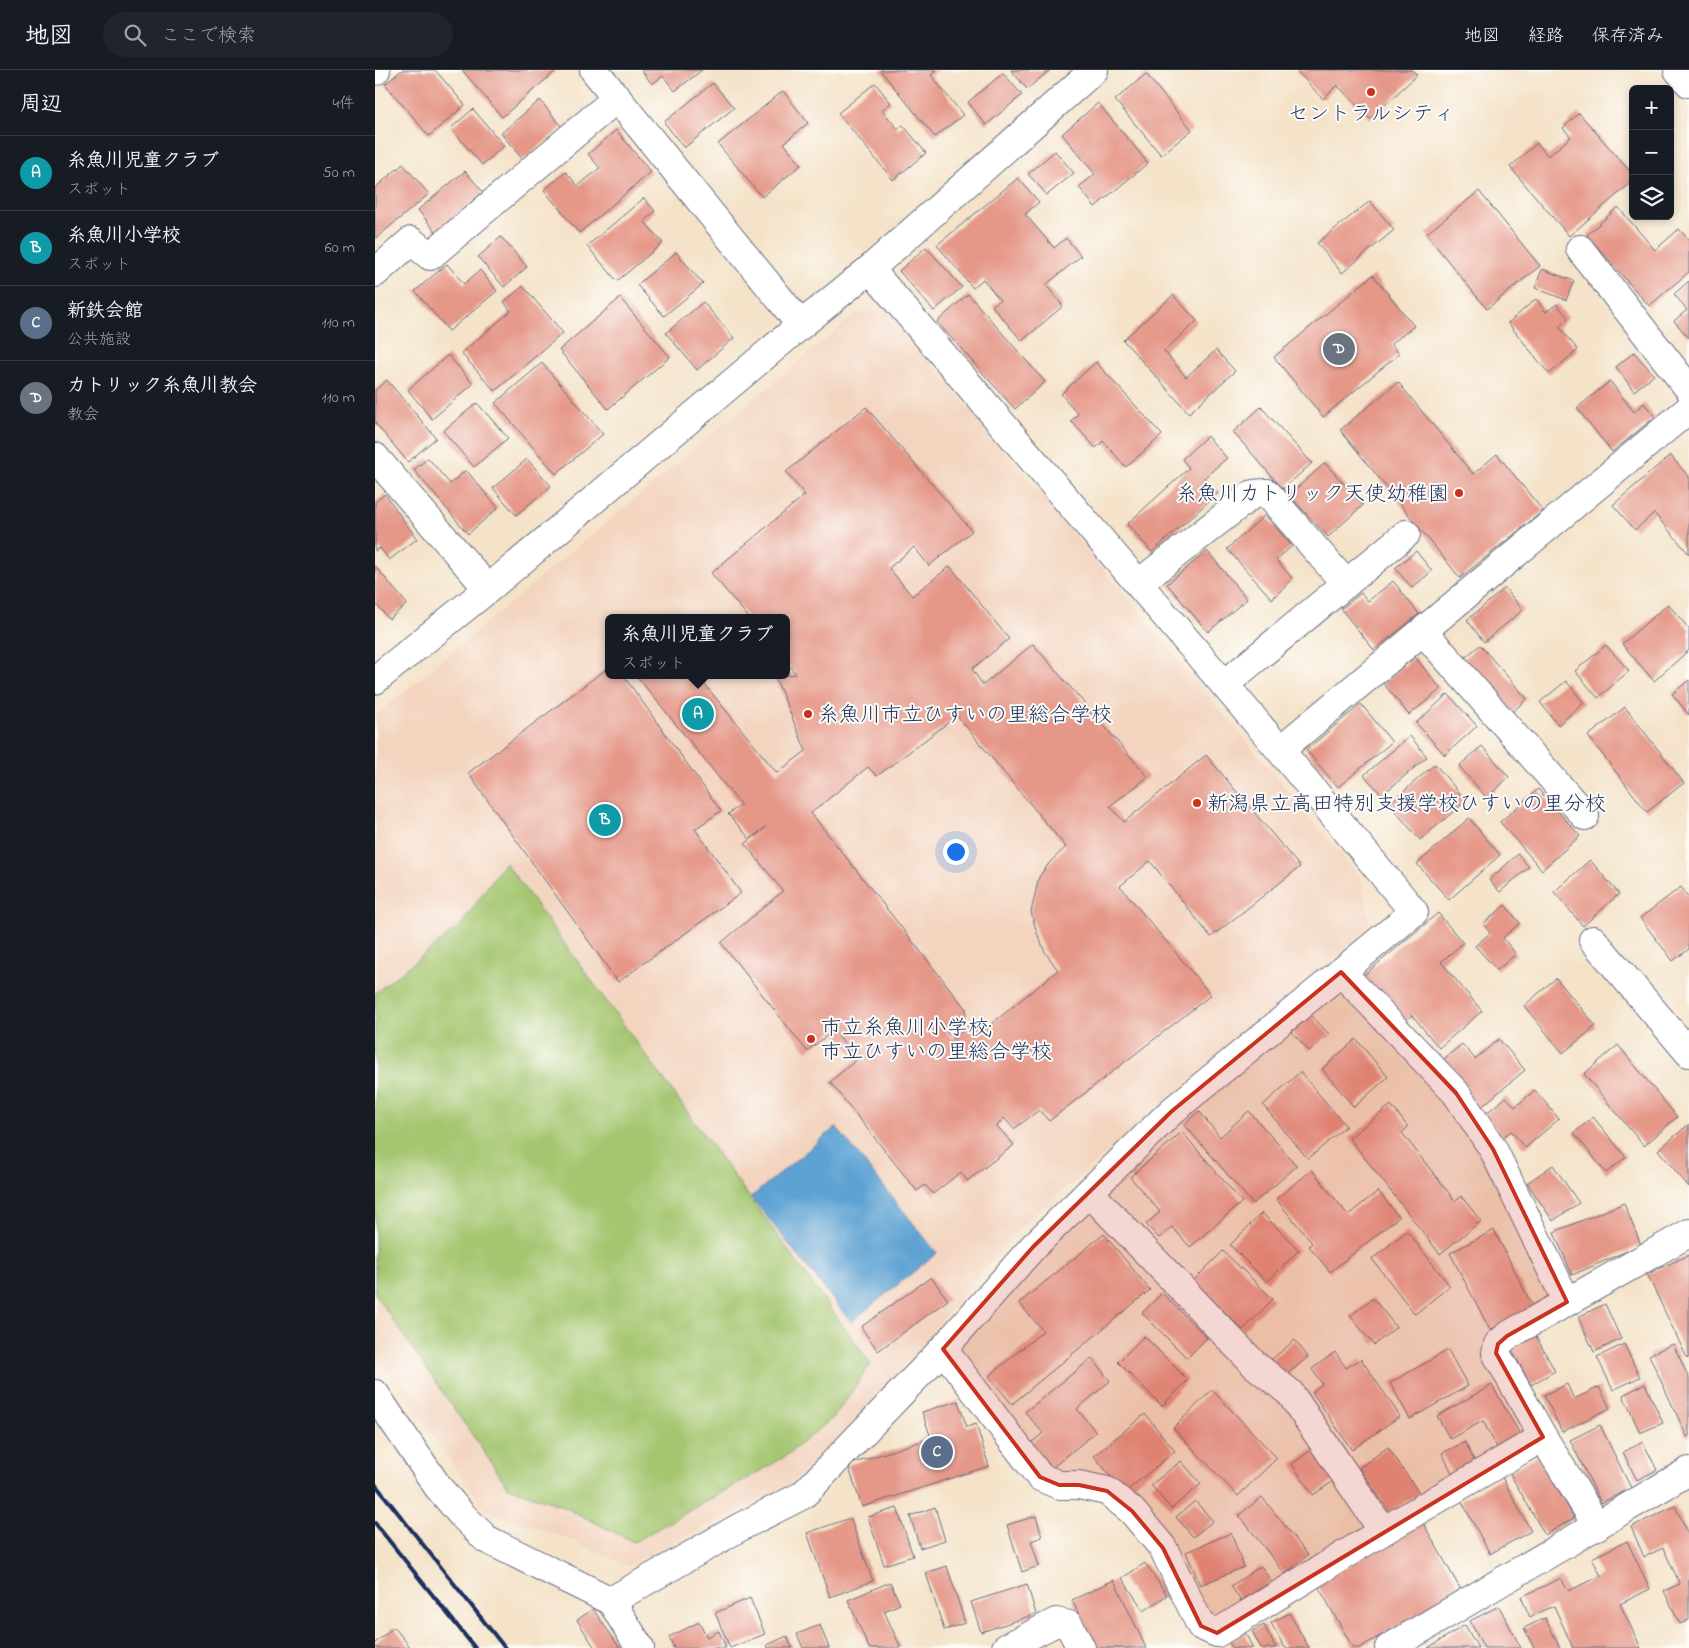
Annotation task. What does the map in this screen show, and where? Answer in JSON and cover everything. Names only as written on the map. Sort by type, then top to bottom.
[{"type":"street","points":[[594,70],[801,325]]},
{"type":"street","points":[[375,680],[488,589],[801,325],[871,269],[1094,70]]},
{"type":"street","points":[[1679,70],[1689,83]]},
{"type":"street","points":[[375,273],[411,241],[430,256],[617,98]]},
{"type":"street","points":[[1580,249],[1689,389]]},
{"type":"street","points":[[611,1601],[741,1526],[803,1495],[943,1349],[1033,1247],[1173,1111],[1414,912],[1225,684],[871,269]]},
{"type":"street","points":[[1280,750],[1689,409]]},
{"type":"street","points":[[375,458],[488,589]]},
{"type":"street","points":[[1139,583],[1253,494],[1267,493],[1346,584]]},
{"type":"street","points":[[1225,684],[1406,534]]},
{"type":"street","points":[[1423,631],[1585,816]]},
{"type":"street","points":[[1593,940],[1689,1053]]},
{"type":"street","points":[[1341,972],[1456,1093],[1493,1149],[1567,1302]]},
{"type":"street","points":[[1089,1192],[1255,1365],[1290,1393],[1383,1531]]},
{"type":"street","points":[[1597,1526],[1543,1437],[1496,1353],[1498,1344],[1507,1336],[1689,1233]]},
{"type":"street","points":[[943,1349],[1041,1477],[1059,1485],[1079,1485],[1107,1491],[1132,1511],[1163,1548],[1201,1626],[1217,1632],[1543,1437]]},
{"type":"street","points":[[375,1394],[438,1487],[486,1539],[611,1601],[640,1648]]},
{"type":"street","points":[[1389,1648],[1689,1471]]},
{"type":"street","points":[[1005,1648],[1056,1622],[1069,1625],[1081,1648]]},
{"type":"highlighted area","points":[[1341,972],[1456,1093],[1493,1149],[1567,1302],[1507,1336],[1498,1344],[1496,1353],[1543,1437],[1217,1633],[1201,1626],[1163,1548],[1132,1511],[1107,1491],[1079,1485],[1059,1485],[1040,1477],[943,1349],[1033,1247],[1172,1111]]},
{"type":"shaded area","name":"市立糸魚川小学校; 市立ひすいの里総合学校","points":[[887,310],[1361,879],[1373,937],[1122,1141],[1019,1228],[914,1354],[849,1428],[792,1483],[628,1566],[567,1538],[485,1510],[375,1354],[375,716],[857,313]]},
{"type":"green space","points":[[505,862],[871,1364],[834,1417],[783,1458],[634,1542],[562,1506],[508,1487],[375,1294],[375,993],[460,926]]},
{"type":"water","points":[[836,1127],[937,1253],[851,1322],[751,1197]]},
{"type":"building","points":[[402,70],[435,70],[465,105],[429,136],[385,84]]},
{"type":"building","points":[[462,70],[557,70],[502,117]]},
{"type":"building","points":[[641,70],[702,70],[675,91],[663,76],[652,84]]},
{"type":"building","points":[[880,70],[937,70],[931,75],[963,115],[935,137]]},
{"type":"building","points":[[1011,70],[1050,70],[1027,89]]},
{"type":"building","name":"セントラルシティ","points":[[1296,70],[1412,70],[1417,75],[1370,119],[1337,85],[1323,99]]},
{"type":"building","points":[[1003,73],[1022,95],[986,125],[968,102]]},
{"type":"building","points":[[1146,74],[1192,130],[1161,155],[1115,100]]},
{"type":"building","points":[[713,83],[734,108],[684,148],[664,122]]},
{"type":"building","points":[[875,83],[891,103],[882,110],[898,129],[903,125],[926,153],[893,180],[838,113]]},
{"type":"building","points":[[783,91],[808,123],[784,143],[801,165],[762,197],[718,144]]},
{"type":"building","points":[[540,100],[562,127],[523,160],[501,133]]},
{"type":"building","points":[[1098,103],[1148,163],[1095,207],[1079,187],[1095,174],[1062,134]]},
{"type":"building","points":[[473,109],[504,146],[482,165],[451,128]]},
{"type":"building","points":[[1579,113],[1629,170],[1629,184],[1569,236],[1510,167],[1537,143],[1548,156],[1571,137],[1563,128]]},
{"type":"building","points":[[616,130],[651,172],[579,233],[544,190],[566,172],[578,186],[600,168],[588,154]]},
{"type":"building","points":[[1055,151],[1074,173],[1047,195],[1028,174]]},
{"type":"building","points":[[403,164],[429,194],[375,239],[375,188]]},
{"type":"building","points":[[465,171],[483,192],[436,232],[418,210]]},
{"type":"building","points":[[1018,178],[1039,202],[1025,214],[1054,248],[1066,238],[1081,256],[1046,285],[1063,306],[1022,341],[992,306],[1000,300],[983,279],[973,288],[937,245]]},
{"type":"building","points":[[1479,191],[1540,266],[1487,309],[1426,234]]},
{"type":"building","points":[[644,198],[655,211],[644,221],[663,243],[617,281],[587,246]]},
{"type":"building","points":[[1370,201],[1394,230],[1342,273],[1317,243]]},
{"type":"building","points":[[1618,207],[1655,250],[1679,229],[1689,240],[1689,272],[1649,306],[1587,235]]},
{"type":"building","points":[[501,237],[527,267],[504,287],[478,257]]},
{"type":"building","points":[[926,247],[962,287],[934,311],[899,271]]},
{"type":"building","points":[[676,252],[703,284],[664,316],[637,285]]},
{"type":"building","points":[[447,264],[464,284],[480,270],[497,291],[449,331],[415,291]]},
{"type":"building","points":[[1542,269],[1574,281],[1566,300],[1535,288]]},
{"type":"building","points":[[1373,275],[1414,326],[1391,344],[1399,354],[1323,417],[1274,357]]},
{"type":"building","points":[[1689,281],[1689,338],[1674,321],[1687,310],[1674,294]]},
{"type":"building","points":[[523,286],[563,333],[495,391],[461,353],[511,311],[504,302]]},
{"type":"building","points":[[968,294],[1045,382],[1015,409],[937,322]]},
{"type":"building","points":[[1173,295],[1197,321],[1164,351],[1186,377],[1216,350],[1235,371],[1189,413],[1123,340]]},
{"type":"building","points":[[620,298],[670,357],[608,409],[559,350]]},
{"type":"building","points":[[1536,299],[1546,312],[1557,304],[1568,318],[1559,327],[1578,350],[1549,374],[1508,323]]},
{"type":"building","points":[[703,302],[734,338],[697,370],[666,333]]},
{"type":"building","points":[[1634,352],[1654,375],[1634,391],[1616,367]]},
{"type":"building","points":[[448,355],[473,384],[432,419],[408,390]]},
{"type":"building","points":[[1096,362],[1162,435],[1126,467],[1103,441],[1096,448],[1071,421],[1078,414],[1061,394]]},
{"type":"building","points":[[542,363],[603,434],[556,474],[495,403]]},
{"type":"building","points":[[387,380],[436,438],[408,462],[375,423],[375,390]]},
{"type":"building","points":[[1610,381],[1634,412],[1644,403],[1655,417],[1612,452],[1577,408]]},
{"type":"building","name":"糸魚川カトリック天使幼稚園","points":[[1398,382],[1473,474],[1497,454],[1543,511],[1460,578],[1340,430]]},
{"type":"building","points":[[477,403],[508,438],[474,467],[443,431]]},
{"type":"building","name":"新潟県立高田特別支援学校ひすいの里分校","points":[[866,407],[972,531],[929,566],[914,547],[889,568],[912,596],[950,566],[1009,639],[972,669],[983,685],[1033,644],[1148,777],[1110,806],[1124,822],[1206,755],[1300,867],[1211,937],[1150,861],[1120,886],[1211,995],[1049,1121],[1039,1110],[1014,1129],[1004,1118],[997,1126],[1014,1145],[967,1181],[961,1172],[933,1194],[925,1185],[917,1191],[830,1082],[857,1059],[834,1030],[807,1051],[721,943],[783,891],[745,844],[766,827],[750,839],[728,814],[741,805],[639,679],[700,679],[777,773],[806,751],[776,679],[790,679],[790,675],[796,674],[790,667],[790,614],[746,614],[711,573],[805,495],[786,472]],"holes":[[[957,716],[1066,847],[1050,862],[1039,877],[1031,912],[1045,952],[1058,970],[984,1030],[976,1020],[953,1039],[946,1032],[966,1016],[966,1009],[811,813],[868,767],[877,776]]]},
{"type":"building","points":[[1261,407],[1312,463],[1283,489],[1233,432]]},
{"type":"building","points":[[1207,436],[1227,458],[1204,478],[1218,493],[1152,552],[1127,524],[1189,468],[1182,459]]},
{"type":"building","points":[[1670,455],[1689,477],[1689,554],[1654,513],[1635,530],[1613,505]]},
{"type":"building","points":[[428,458],[450,484],[466,470],[498,508],[468,534],[414,470]]},
{"type":"building","points":[[527,459],[551,486],[516,515],[493,488]]},
{"type":"building","points":[[1325,463],[1363,505],[1328,537],[1289,495]]},
{"type":"building","points":[[385,494],[417,539],[389,560],[380,548],[375,551],[375,502]]},
{"type":"building","points":[[1265,515],[1292,546],[1276,560],[1293,579],[1272,599],[1227,549]]},
{"type":"building","points":[[1207,551],[1247,599],[1208,632],[1167,584]]},
{"type":"building","points":[[1416,551],[1432,571],[1412,588],[1395,568]]},
{"type":"building","points":[[375,566],[407,604],[389,619],[375,603]]},
{"type":"building","points":[[1393,581],[1419,614],[1374,650],[1341,609],[1361,593],[1368,601]]},
{"type":"building","points":[[1505,588],[1523,610],[1484,642],[1467,620]]},
{"type":"building","points":[[1668,604],[1689,629],[1689,650],[1654,681],[1622,644]]},
{"type":"building","points":[[1480,645],[1527,699],[1510,714],[1462,660]]},
{"type":"building","points":[[1606,645],[1629,671],[1598,698],[1575,671]]},
{"type":"building","points":[[1415,657],[1441,689],[1409,715],[1383,683]]},
{"type":"building","points":[[605,670],[605,679],[626,679],[721,811],[695,829],[741,893],[618,982],[468,773]]},
{"type":"building","points":[[1689,680],[1689,715],[1672,694]]},
{"type":"building","points":[[1566,681],[1584,703],[1558,725],[1540,702]]},
{"type":"building","points":[[1448,694],[1477,726],[1445,755],[1416,723]]},
{"type":"building","points":[[1361,704],[1392,742],[1338,787],[1306,750]]},
{"type":"building","points":[[1625,707],[1684,783],[1647,812],[1588,736]]},
{"type":"building","points":[[1410,736],[1427,757],[1382,795],[1364,775]]},
{"type":"building","points":[[1482,746],[1509,777],[1487,798],[1459,766]]},
{"type":"building","points":[[1435,764],[1466,801],[1420,840],[1389,804]]},
{"type":"building","points":[[1538,789],[1580,836],[1542,870],[1500,822]]},
{"type":"building","points":[[1469,818],[1500,855],[1449,900],[1417,864]]},
{"type":"building","points":[[1518,854],[1529,867],[1500,892],[1489,880]]},
{"type":"building","points":[[1590,860],[1619,894],[1583,926],[1554,892]]},
{"type":"building","points":[[1681,887],[1689,898],[1689,949],[1673,961],[1640,918]]},
{"type":"building","points":[[1505,905],[1520,923],[1503,938],[1516,954],[1497,970],[1475,946],[1490,933],[1483,924]]},
{"type":"building","points":[[1438,913],[1463,943],[1441,962],[1482,1011],[1439,1048],[1412,1015],[1403,1023],[1363,976]]},
{"type":"building","points":[[1556,978],[1596,1026],[1563,1053],[1524,1006]]},
{"type":"building","points":[[1311,1015],[1329,1034],[1309,1051],[1292,1032]]},
{"type":"building","points":[[1356,1039],[1388,1077],[1354,1107],[1322,1069]]},
{"type":"building","points":[[1499,1039],[1525,1070],[1479,1109],[1440,1062],[1462,1044],[1475,1059]]},
{"type":"building","points":[[1618,1045],[1677,1117],[1644,1146],[1584,1074]]},
{"type":"building","points":[[1300,1072],[1346,1126],[1308,1159],[1263,1105]]},
{"type":"building","points":[[1535,1090],[1559,1119],[1525,1148],[1511,1131],[1503,1137],[1484,1115],[1506,1097],[1515,1107]]},
{"type":"building","points":[[1391,1105],[1408,1127],[1402,1133],[1455,1201],[1461,1196],[1481,1221],[1440,1254],[1349,1138]]},
{"type":"building","points":[[1199,1111],[1220,1137],[1249,1111],[1297,1166],[1253,1204],[1184,1124]]},
{"type":"building","points":[[1593,1117],[1626,1157],[1606,1173],[1574,1133]]},
{"type":"building","points":[[1689,1124],[1689,1187],[1658,1150]]},
{"type":"building","points":[[1182,1132],[1242,1202],[1190,1247],[1172,1227],[1159,1238],[1146,1224],[1160,1212],[1130,1177]]},
{"type":"building","points":[[1553,1165],[1579,1203],[1553,1221],[1527,1183]]},
{"type":"building","points":[[1312,1170],[1348,1215],[1378,1191],[1399,1217],[1330,1272],[1309,1246],[1312,1243],[1276,1199]]},
{"type":"building","points":[[1624,1203],[1641,1245],[1572,1275],[1554,1232]]},
{"type":"building","points":[[1262,1213],[1299,1250],[1267,1282],[1230,1245]]},
{"type":"building","points":[[1494,1230],[1533,1307],[1490,1330],[1450,1253]]},
{"type":"building","points":[[1407,1231],[1450,1286],[1415,1314],[1372,1259]]},
{"type":"building","points":[[1104,1234],[1150,1290],[1012,1404],[989,1376],[1043,1331],[1019,1303]]},
{"type":"building","points":[[1223,1251],[1273,1299],[1243,1330],[1193,1281]]},
{"type":"building","points":[[1689,1255],[1689,1357],[1687,1358],[1647,1274]]},
{"type":"building","points":[[931,1277],[948,1300],[878,1351],[861,1327]]},
{"type":"building","points":[[1162,1293],[1207,1338],[1187,1358],[1142,1313]]},
{"type":"building","points":[[1373,1298],[1396,1327],[1374,1345],[1350,1316]]},
{"type":"building","points":[[1605,1304],[1621,1339],[1594,1352],[1578,1317]]},
{"type":"building","points":[[1534,1333],[1555,1371],[1531,1385],[1510,1347]]},
{"type":"building","points":[[1144,1336],[1188,1380],[1162,1406],[1118,1362]]},
{"type":"building","points":[[1295,1340],[1308,1357],[1285,1376],[1272,1359]]},
{"type":"building","points":[[1624,1344],[1640,1377],[1613,1390],[1597,1357]]},
{"type":"building","points":[[1673,1344],[1689,1378],[1689,1436],[1687,1437],[1649,1355]]},
{"type":"building","points":[[1448,1350],[1468,1386],[1410,1419],[1390,1383]]},
{"type":"building","points":[[1335,1352],[1346,1368],[1361,1359],[1400,1416],[1352,1450],[1312,1392],[1322,1384],[1312,1369]]},
{"type":"building","points":[[1092,1358],[1110,1381],[1077,1409],[1096,1432],[1052,1468],[1031,1443],[1043,1433],[1025,1412]]},
{"type":"building","points":[[1567,1384],[1574,1399],[1599,1387],[1610,1408],[1562,1432],[1544,1395]]},
{"type":"building","points":[[1645,1384],[1663,1423],[1640,1433],[1623,1395]]},
{"type":"building","points":[[1492,1385],[1521,1436],[1498,1449],[1483,1421],[1450,1439],[1437,1416]]},
{"type":"building","points":[[1212,1390],[1277,1458],[1238,1496],[1173,1428]]},
{"type":"building","points":[[958,1401],[967,1427],[976,1424],[989,1466],[862,1507],[848,1465],[931,1438],[922,1412]]},
{"type":"building","points":[[1145,1414],[1175,1451],[1124,1493],[1094,1456]]},
{"type":"building","points":[[1600,1425],[1631,1488],[1601,1503],[1570,1440]]},
{"type":"building","points":[[1465,1442],[1477,1466],[1454,1477],[1442,1453]]},
{"type":"building","points":[[1643,1442],[1657,1470],[1637,1480],[1623,1452]]},
{"type":"building","points":[[1388,1447],[1419,1493],[1390,1512],[1359,1468]]},
{"type":"building","points":[[1314,1448],[1335,1480],[1313,1495],[1292,1464]]},
{"type":"building","points":[[1538,1455],[1574,1518],[1545,1535],[1509,1472]]},
{"type":"building","points":[[1181,1461],[1201,1484],[1171,1509],[1151,1485]]},
{"type":"building","points":[[1502,1477],[1531,1531],[1490,1554],[1461,1500]]},
{"type":"building","points":[[1262,1497],[1308,1555],[1285,1574],[1239,1515]]},
{"type":"building","points":[[1195,1501],[1213,1521],[1193,1537],[1176,1517]]},
{"type":"building","points":[[1675,1506],[1689,1535],[1689,1620],[1680,1624],[1664,1591],[1680,1584],[1663,1548],[1644,1557],[1631,1527]]},
{"type":"building","points":[[935,1507],[945,1540],[920,1548],[910,1516]]},
{"type":"building","points":[[897,1508],[913,1556],[884,1565],[868,1517]]},
{"type":"building","points":[[1036,1516],[1042,1537],[1031,1541],[1039,1566],[1022,1572],[1007,1525]]},
{"type":"building","points":[[850,1518],[873,1581],[830,1597],[807,1533]]},
{"type":"building","points":[[1423,1523],[1461,1590],[1359,1648],[1353,1648],[1317,1584]]},
{"type":"building","points":[[1231,1533],[1244,1567],[1200,1585],[1186,1552]]},
{"type":"building","points":[[1627,1541],[1650,1589],[1620,1604],[1641,1648],[1573,1648],[1554,1606],[1530,1617],[1521,1597],[1561,1578],[1568,1591],[1601,1576],[1592,1558]]},
{"type":"building","points":[[1145,1563],[1167,1595],[1144,1611],[1122,1578]]},
{"type":"building","points":[[947,1566],[965,1623],[944,1630],[926,1573]]},
{"type":"building","points":[[1261,1566],[1271,1581],[1241,1601],[1231,1586]]},
{"type":"building","points":[[1114,1580],[1146,1648],[1095,1648],[1072,1600]]},
{"type":"building","points":[[890,1582],[900,1604],[884,1611],[901,1648],[869,1648],[848,1600]]},
{"type":"building","points":[[1027,1584],[1036,1614],[981,1632],[971,1602]]},
{"type":"building","points":[[750,1598],[765,1634],[730,1648],[715,1613]]},
{"type":"building","points":[[1499,1606],[1521,1648],[1484,1648],[1470,1621]]},
{"type":"building","points":[[593,1609],[620,1648],[595,1648],[577,1620]]},
{"type":"building","points":[[1289,1613],[1309,1648],[1285,1648],[1271,1623]]},
{"type":"building","points":[[1545,1618],[1560,1648],[1534,1648],[1524,1628]]},
{"type":"building","points":[[699,1622],[707,1637],[719,1631],[726,1648],[674,1648],[669,1637]]},
{"type":"building","points":[[820,1625],[829,1648],[803,1648],[797,1634]]},
{"type":"building","points":[[1264,1625],[1276,1648],[1261,1648],[1252,1631]]},
{"type":"building","points":[[1465,1625],[1478,1648],[1428,1648]]},
{"type":"building","points":[[394,1627],[411,1648],[375,1648],[375,1643]]},
{"type":"building","points":[[1245,1633],[1253,1648],[1232,1648],[1229,1642]]},
{"type":"building","points":[[787,1636],[792,1648],[768,1648],[767,1645]]},
{"type":"railway","points":[[375,1484],[505,1648]]},
{"type":"railway","points":[[375,1523],[475,1648]]},
{"type":"place","name":"セントラルシティ","points":[[1371,92]]},
{"type":"place","name":"カトリック糸魚川教会","points":[[1339,349]]},
{"type":"place","name":"糸魚川カトリック天使幼稚園","points":[[1459,493]]},
{"type":"place","name":"糸魚川児童クラブ","points":[[698,714]]},
{"type":"place","name":"糸魚川市立ひすいの里総合学校","points":[[808,714]]},
{"type":"place","name":"新潟県立高田特別支援学校ひすいの里分校","points":[[1197,803]]},
{"type":"place","name":"糸魚川小学校","points":[[605,820]]},
{"type":"place","name":"市立糸魚川小学校; 市立ひすいの里総合学校","points":[[811,1039]]},
{"type":"place","name":"新鉄会館","points":[[937,1452]]}]
